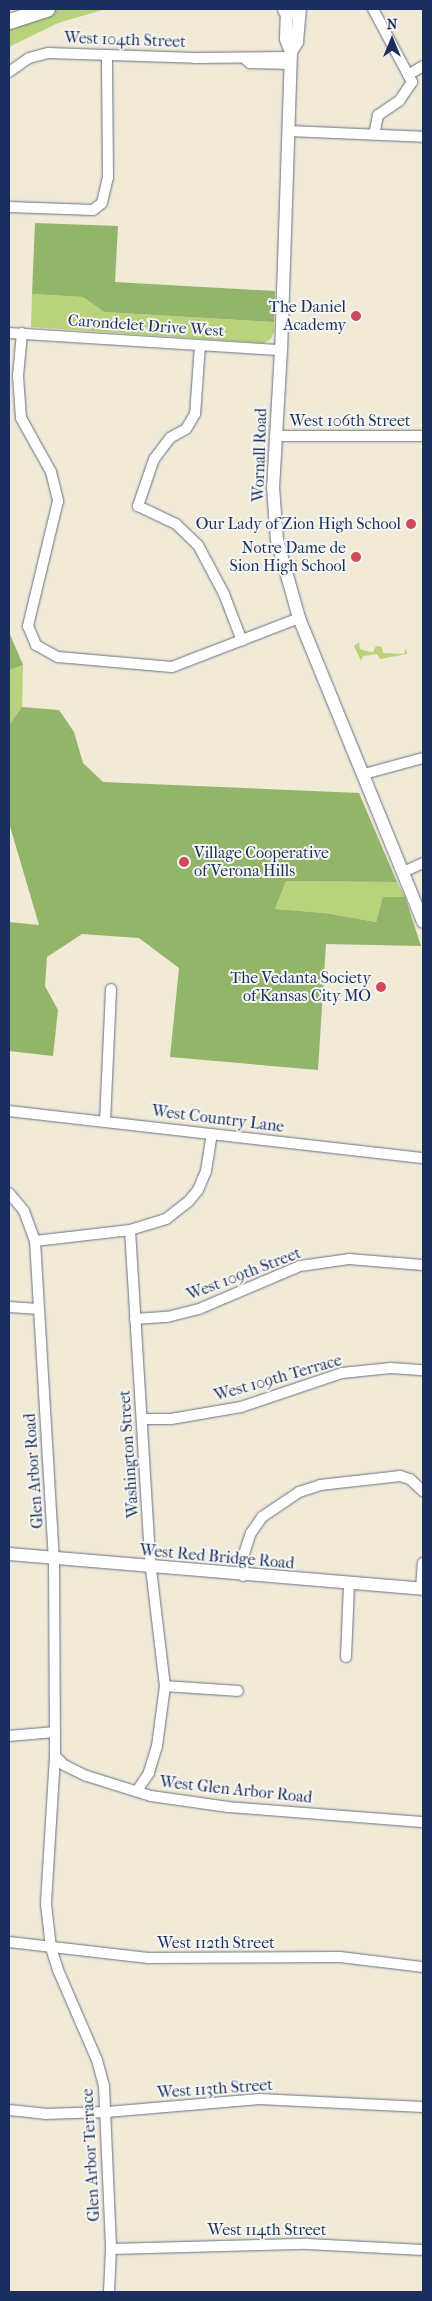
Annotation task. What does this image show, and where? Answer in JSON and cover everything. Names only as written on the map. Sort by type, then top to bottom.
[{"type":"highway","points":[[9,21],[47,9]]},
{"type":"main road","name":"Wornall Road","points":[[290,10],[286,39],[291,57],[281,350],[277,436],[272,487],[276,540],[299,618],[423,922]]},
{"type":"main road","name":"West Red Bridge Road","points":[[9,1554],[151,1569],[422,1589]]},
{"type":"street","points":[[373,9],[408,75],[411,87],[378,115],[374,135]]},
{"type":"street","name":"West 104th Street","points":[[9,72],[29,58],[48,53],[244,58],[250,63],[291,57]]},
{"type":"street","points":[[9,207],[93,210],[102,203],[108,178],[108,55]]},
{"type":"street","points":[[408,75],[423,66]]},
{"type":"street","points":[[288,131],[423,137]]},
{"type":"street","name":"Carondelet Drive West","points":[[9,333],[281,350]]},
{"type":"street","points":[[22,333],[18,376],[21,418],[51,472],[58,501],[28,626],[36,644],[43,651],[58,657],[155,668],[191,662],[299,618]]},
{"type":"street","points":[[200,345],[195,414],[186,429],[170,438],[154,459],[138,506],[176,524],[198,545],[224,594],[242,641]]},
{"type":"street","name":"West 106th Street","points":[[277,436],[423,436]]},
{"type":"street","points":[[364,774],[423,758]]},
{"type":"street","points":[[403,872],[423,863]]},
{"type":"street","points":[[105,1122],[111,989]]},
{"type":"street","name":"West Country Lane","points":[[9,1111],[423,1158]]},
{"type":"street","points":[[35,1241],[130,1230],[166,1219],[188,1202],[206,1171],[212,1134]]},
{"type":"street","name":"Glen Arbor Road","points":[[9,1192],[24,1211],[35,1241],[54,1560],[56,1756]]},
{"type":"street","name":"Washington Street","points":[[130,1230],[151,1569],[165,1686],[157,1746],[149,1773],[137,1791]]},
{"type":"street","name":"West 109th Street","points":[[136,1319],[167,1317],[199,1309],[300,1266],[349,1259],[423,1265]]},
{"type":"street","points":[[9,1308],[38,1309]]},
{"type":"street","name":"West 109th Terrace","points":[[142,1419],[223,1411],[342,1373],[385,1369],[423,1370]]},
{"type":"street","points":[[243,1576],[244,1554],[251,1532],[262,1517],[299,1492],[320,1485],[400,1476],[410,1479],[422,1489]]},
{"type":"street","points":[[422,1589],[423,1563]]},
{"type":"street","points":[[346,1657],[350,1584]]},
{"type":"street","points":[[165,1686],[238,1690]]},
{"type":"street","points":[[9,1736],[55,1732]]},
{"type":"street","name":"West Glen Arbor Road","points":[[56,1756],[79,1773],[151,1796],[228,1807],[423,1822]]},
{"type":"street","name":"Glen Arbor Terrace","points":[[56,1756],[46,1904],[51,1948],[65,1990],[97,2060],[107,2112],[111,2249],[109,2292]]},
{"type":"street","name":"West 112th Street","points":[[9,1942],[148,1958],[340,1957],[423,1967]]},
{"type":"street","name":"West 113th Street","points":[[9,2110],[45,2114],[107,2112],[259,2098],[423,2107]]},
{"type":"street","name":"West 114th Street","points":[[111,2249],[306,2244],[423,2250]]},
{"type":"green space","points":[[48,9],[106,9],[58,23],[9,47],[9,21]]},
{"type":"green space","points":[[35,223],[118,226],[115,282],[275,291],[274,322],[104,312],[83,297],[32,294]]},
{"type":"green space","points":[[32,294],[83,297],[104,312],[274,322],[274,331],[271,339],[264,343],[31,327]]},
{"type":"green space","points":[[9,632],[23,665],[9,670]]},
{"type":"green space","points":[[359,642],[360,649],[366,651],[373,652],[376,646],[382,647],[383,653],[404,654],[406,648],[407,654],[380,659],[377,654],[363,656],[361,661],[354,646]]},
{"type":"green space","points":[[23,665],[22,707],[9,725],[9,670]]},
{"type":"green space","points":[[22,707],[59,710],[74,732],[83,763],[103,782],[359,793],[397,882],[286,881],[275,909],[325,913],[376,922],[383,897],[405,897],[421,946],[326,944],[318,1070],[170,1057],[179,968],[139,938],[82,934],[47,957],[45,986],[58,1010],[53,1056],[9,1051],[9,922],[39,925],[9,823],[9,725]]},
{"type":"green space","points":[[286,881],[397,882],[405,897],[383,897],[376,922],[325,913],[275,909]]},
{"type":"place","name":"The Daniel Academy","points":[[356,316]]},
{"type":"place","name":"Our Lady of Zion High School","points":[[411,524]]},
{"type":"place","name":"Notre Dame de Sion High School","points":[[356,557]]},
{"type":"place","name":"Village Cooperative of Verona Hills","points":[[184,862]]},
{"type":"place","name":"The Vedanta Society of Kansas City MO","points":[[381,987]]}]
